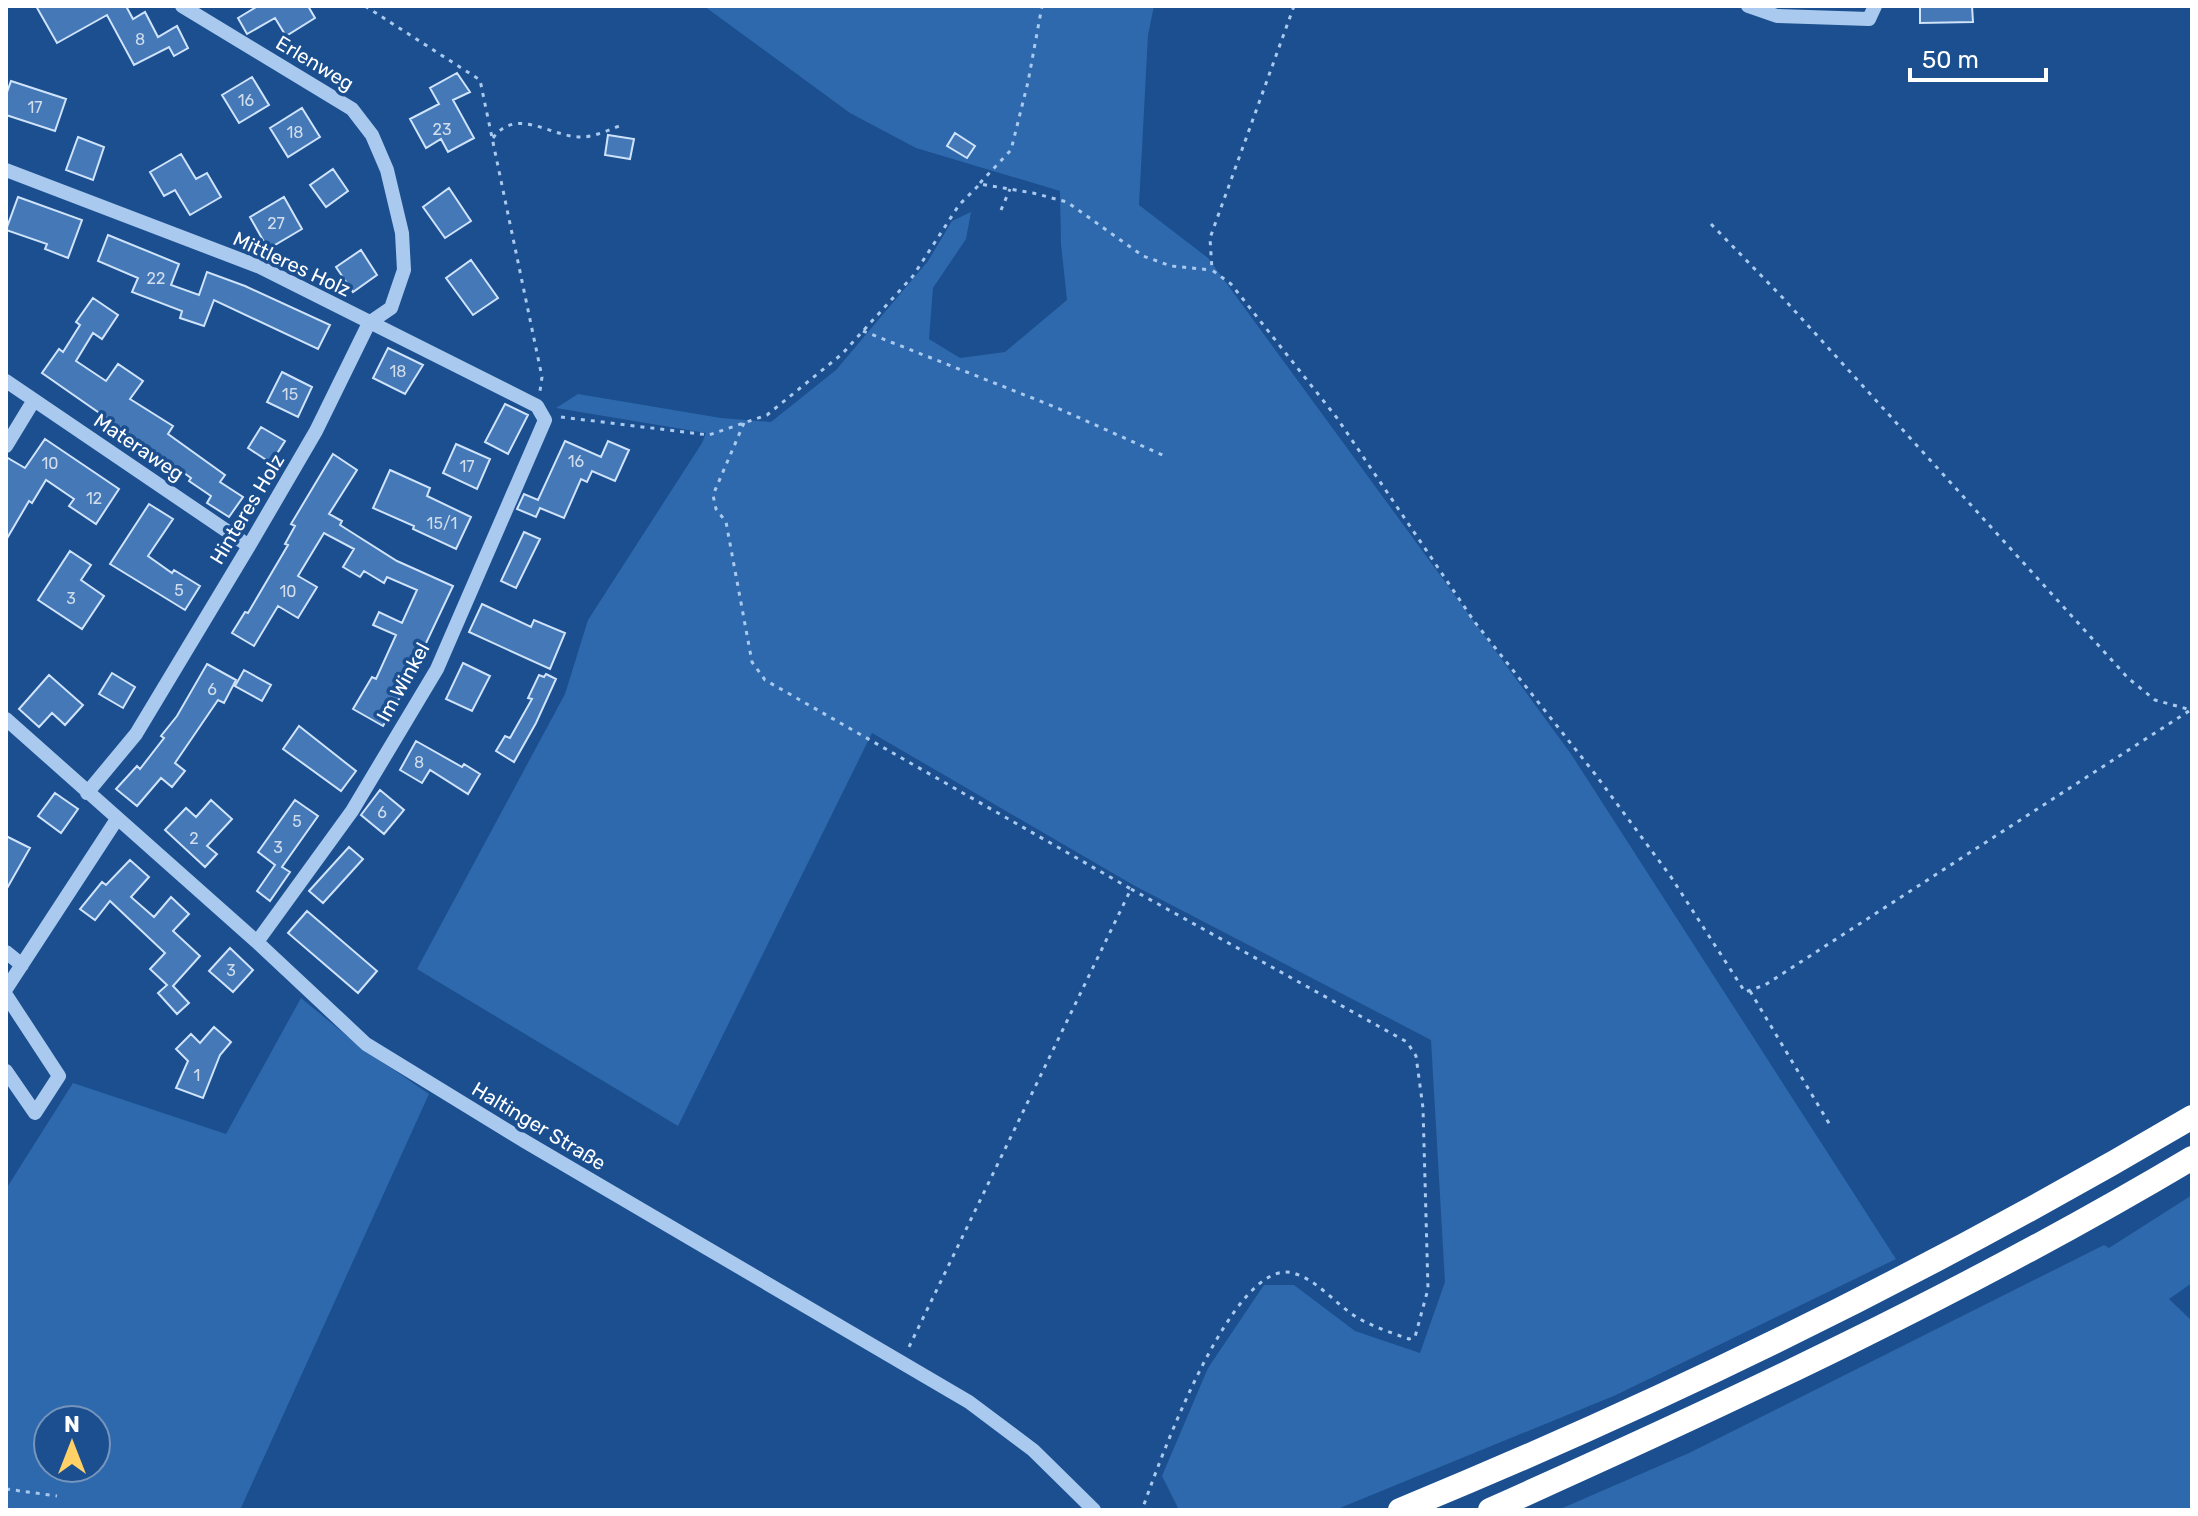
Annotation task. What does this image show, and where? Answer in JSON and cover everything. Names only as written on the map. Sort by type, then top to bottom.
[{"type":"highway","points":[[1400,1510],[1685,1386],[1904,1279],[2085,1180],[2192,1117]]},
{"type":"highway","points":[[1490,1510],[1703,1415],[1922,1307],[2192,1158]]},
{"type":"street","name":"Erlenweg","points":[[182,6],[352,109],[372,135],[387,170],[402,233]]},
{"type":"street","points":[[1748,6],[1777,16],[1869,19],[1875,6]]},
{"type":"street","name":"Mittleres Holz","points":[[6,170],[260,267],[537,406]]},
{"type":"street","name":"Hinteres Holz","points":[[87,793],[136,734],[249,546],[316,431],[369,323],[391,308],[404,270],[402,233]]},
{"type":"street","name":"Materaweg","points":[[6,381],[249,546]]},
{"type":"street","points":[[6,446],[34,400]]},
{"type":"street","points":[[537,406],[545,420]]},
{"type":"street","name":"Im Winkel","points":[[257,942],[352,811],[437,669],[545,420]]},
{"type":"street","name":"Haltinger Straße","points":[[6,719],[257,942],[366,1044],[526,1142],[969,1402],[1033,1450],[1094,1510]]},
{"type":"street","points":[[6,989],[117,819]]},
{"type":"street","points":[[6,952],[22,965]]},
{"type":"street","points":[[6,995],[59,1076],[35,1113],[6,1071]]},
{"type":"path","points":[[365,6],[480,80],[542,377],[537,406]]},
{"type":"path","points":[[545,420],[564,417],[709,435],[767,415],[842,354],[913,276],[959,205],[1011,150],[1042,6]]},
{"type":"path","points":[[1212,270],[1210,238],[1294,6]]},
{"type":"path","points":[[493,138],[502,126],[513,123],[585,137],[624,124]]},
{"type":"path","points":[[980,184],[1067,202],[1143,256],[1171,266],[1212,270],[1231,284],[1337,418],[1474,621],[1595,774],[1671,877],[1745,992],[1765,985],[2192,709]]},
{"type":"path","points":[[1001,210],[1010,189]]},
{"type":"path","points":[[1711,224],[1783,298],[2128,678],[2155,700],[2192,709]]},
{"type":"path","points":[[863,331],[1055,407],[1167,457]]},
{"type":"path","points":[[744,423],[713,495],[716,509],[726,522],[752,662],[765,680],[1407,1042],[1418,1065],[1423,1108],[1428,1289],[1415,1337],[1409,1339],[1358,1318],[1308,1279],[1292,1272],[1277,1271],[1260,1282],[1218,1333],[1193,1385],[1142,1510]]},
{"type":"path","points":[[902,1362],[1131,889]]},
{"type":"path","points":[[1750,991],[1830,1125]]},
{"type":"path","points":[[6,1489],[57,1496]]},
{"type":"shaded area","points":[[704,6],[1154,6],[1148,35],[1139,205],[1208,258],[1571,754],[1896,1259],[1616,1395],[1335,1510],[1179,1510],[1162,1476],[1208,1368],[1264,1285],[1294,1285],[1355,1331],[1420,1353],[1445,1282],[1431,1040],[1135,886],[872,733],[678,1126],[417,969],[565,694],[588,620],[706,433],[556,408],[578,394],[721,418],[771,422],[836,370],[928,261],[952,221],[971,212],[966,239],[933,288],[929,339],[960,358],[1005,352],[1067,300],[1060,191],[916,148],[850,113]]},
{"type":"shaded area","points":[[301,998],[358,1045],[429,1094],[240,1510],[6,1510],[6,1189],[73,1083],[226,1134]]},
{"type":"shaded area","points":[[2192,1195],[2192,1283],[2169,1299],[2192,1321],[2192,1510],[1558,1510],[1689,1453],[2104,1245],[2109,1248]]},
{"type":"building","points":[[36,6],[126,6],[133,19],[145,12],[158,37],[177,26],[188,48],[174,56],[169,47],[134,65],[107,15],[57,43]]},
{"type":"building","points":[[258,6],[308,6],[315,18],[286,36],[275,18],[247,34],[238,18]]},
{"type":"building","points":[[1920,6],[1972,6],[1973,22],[1920,23]]},
{"type":"building","points":[[457,73],[470,92],[453,100],[474,138],[448,152],[441,139],[426,148],[410,119],[439,104],[430,88]]},
{"type":"building","points":[[252,77],[269,105],[239,123],[222,95]]},
{"type":"building","points":[[11,81],[66,99],[55,131],[6,115],[6,95]]},
{"type":"building","points":[[302,108],[320,137],[288,157],[270,128]]},
{"type":"building","points":[[955,133],[975,146],[967,158],[947,146]]},
{"type":"building","points":[[608,135],[634,139],[630,159],[605,155]]},
{"type":"building","points":[[78,137],[104,147],[93,180],[66,170]]},
{"type":"building","points":[[181,154],[196,179],[207,173],[221,197],[190,215],[175,190],[164,196],[150,172]]},
{"type":"building","points":[[333,169],[348,191],[326,207],[310,185]]},
{"type":"building","points":[[449,188],[471,221],[445,238],[423,207]]},
{"type":"building","points":[[18,197],[82,220],[68,258],[45,249],[47,244],[6,230]]},
{"type":"building","points":[[284,197],[302,229],[268,249],[250,217]]},
{"type":"building","points":[[108,235],[179,264],[171,285],[199,295],[207,272],[330,325],[318,349],[214,300],[204,326],[180,318],[182,311],[132,292],[138,278],[98,261]]},
{"type":"building","points":[[361,250],[377,275],[353,292],[336,267]]},
{"type":"building","points":[[471,260],[498,298],[473,315],[446,278]]},
{"type":"building","points":[[93,298],[118,315],[102,339],[93,333],[76,361],[106,381],[118,364],[143,381],[130,399],[173,426],[168,434],[225,475],[220,482],[243,497],[229,517],[207,503],[211,496],[189,481],[191,478],[156,453],[125,437],[128,433],[42,373],[59,349],[63,352],[80,325],[76,322]]},
{"type":"building","points":[[388,348],[423,365],[405,394],[373,378]]},
{"type":"building","points":[[282,372],[312,387],[298,417],[267,402]]},
{"type":"building","points":[[505,404],[528,415],[508,454],[485,442]]},
{"type":"building","points":[[261,427],[285,441],[271,463],[248,448]]},
{"type":"building","points":[[45,439],[119,489],[96,524],[69,506],[74,499],[46,480],[32,503],[29,501],[6,540],[6,457],[25,468]]},
{"type":"building","points":[[565,441],[601,457],[608,441],[629,450],[615,481],[592,471],[587,482],[581,479],[564,518],[540,508],[536,517],[517,509],[524,494],[538,500]]},
{"type":"building","points":[[456,444],[490,459],[477,489],[443,473]]},
{"type":"building","points":[[333,454],[357,470],[329,514],[342,521],[340,525],[397,561],[453,586],[402,694],[383,726],[353,709],[372,677],[376,679],[396,635],[373,625],[379,612],[402,623],[417,590],[387,577],[384,583],[364,571],[360,577],[343,567],[354,549],[324,533],[298,576],[317,587],[298,618],[278,606],[254,646],[232,633],[245,612],[248,613],[288,545],[285,544],[295,526],[291,524]]},
{"type":"building","points":[[390,470],[430,488],[427,496],[471,517],[456,549],[373,508]]},
{"type":"building","points":[[149,504],[173,519],[148,556],[172,573],[174,570],[200,586],[185,610],[110,564]]},
{"type":"building","points":[[524,532],[540,539],[516,588],[501,581]]},
{"type":"building","points":[[70,551],[91,565],[81,580],[104,596],[82,629],[38,600]]},
{"type":"building","points":[[482,604],[531,627],[534,620],[565,633],[550,669],[469,632]]},
{"type":"building","points":[[463,663],[490,676],[472,711],[446,699]]},
{"type":"building","points":[[207,664],[236,680],[224,703],[218,700],[175,763],[185,771],[172,787],[161,778],[137,806],[116,789],[137,766],[140,769],[164,738],[161,736],[177,716]]},
{"type":"building","points":[[244,670],[271,685],[262,701],[235,686]]},
{"type":"building","points":[[112,673],[135,687],[123,708],[99,694]]},
{"type":"building","points":[[546,674],[556,679],[514,762],[496,751],[505,736],[510,738],[532,699],[528,698],[539,675],[544,677]]},
{"type":"building","points":[[49,675],[83,705],[65,725],[52,713],[39,727],[19,709]]},
{"type":"building","points":[[299,726],[356,771],[341,791],[283,749]]},
{"type":"building","points":[[416,741],[480,774],[468,794],[430,770],[422,783],[400,770]]},
{"type":"building","points":[[380,790],[404,810],[384,834],[361,815]]},
{"type":"building","points":[[55,793],[78,809],[61,833],[38,816]]},
{"type":"building","points":[[211,800],[232,819],[207,846],[217,854],[205,867],[165,830],[186,808],[196,817]]},
{"type":"building","points":[[295,800],[318,816],[282,867],[290,872],[270,901],[257,891],[275,865],[258,852]]},
{"type":"building","points":[[6,836],[30,848],[6,890]]},
{"type":"building","points":[[349,847],[363,859],[323,903],[309,891]]},
{"type":"building","points":[[130,860],[149,877],[131,897],[154,917],[171,897],[189,914],[173,931],[200,956],[173,986],[189,1003],[177,1014],[158,993],[167,985],[150,969],[165,953],[110,901],[95,920],[80,909],[102,882],[106,885]]},
{"type":"building","points":[[307,911],[377,971],[358,993],[288,933]]},
{"type":"building","points":[[230,948],[253,970],[233,992],[209,971]]},
{"type":"building","points":[[214,1027],[231,1042],[220,1055],[203,1098],[176,1088],[188,1061],[176,1049],[191,1034],[200,1043]]}]
